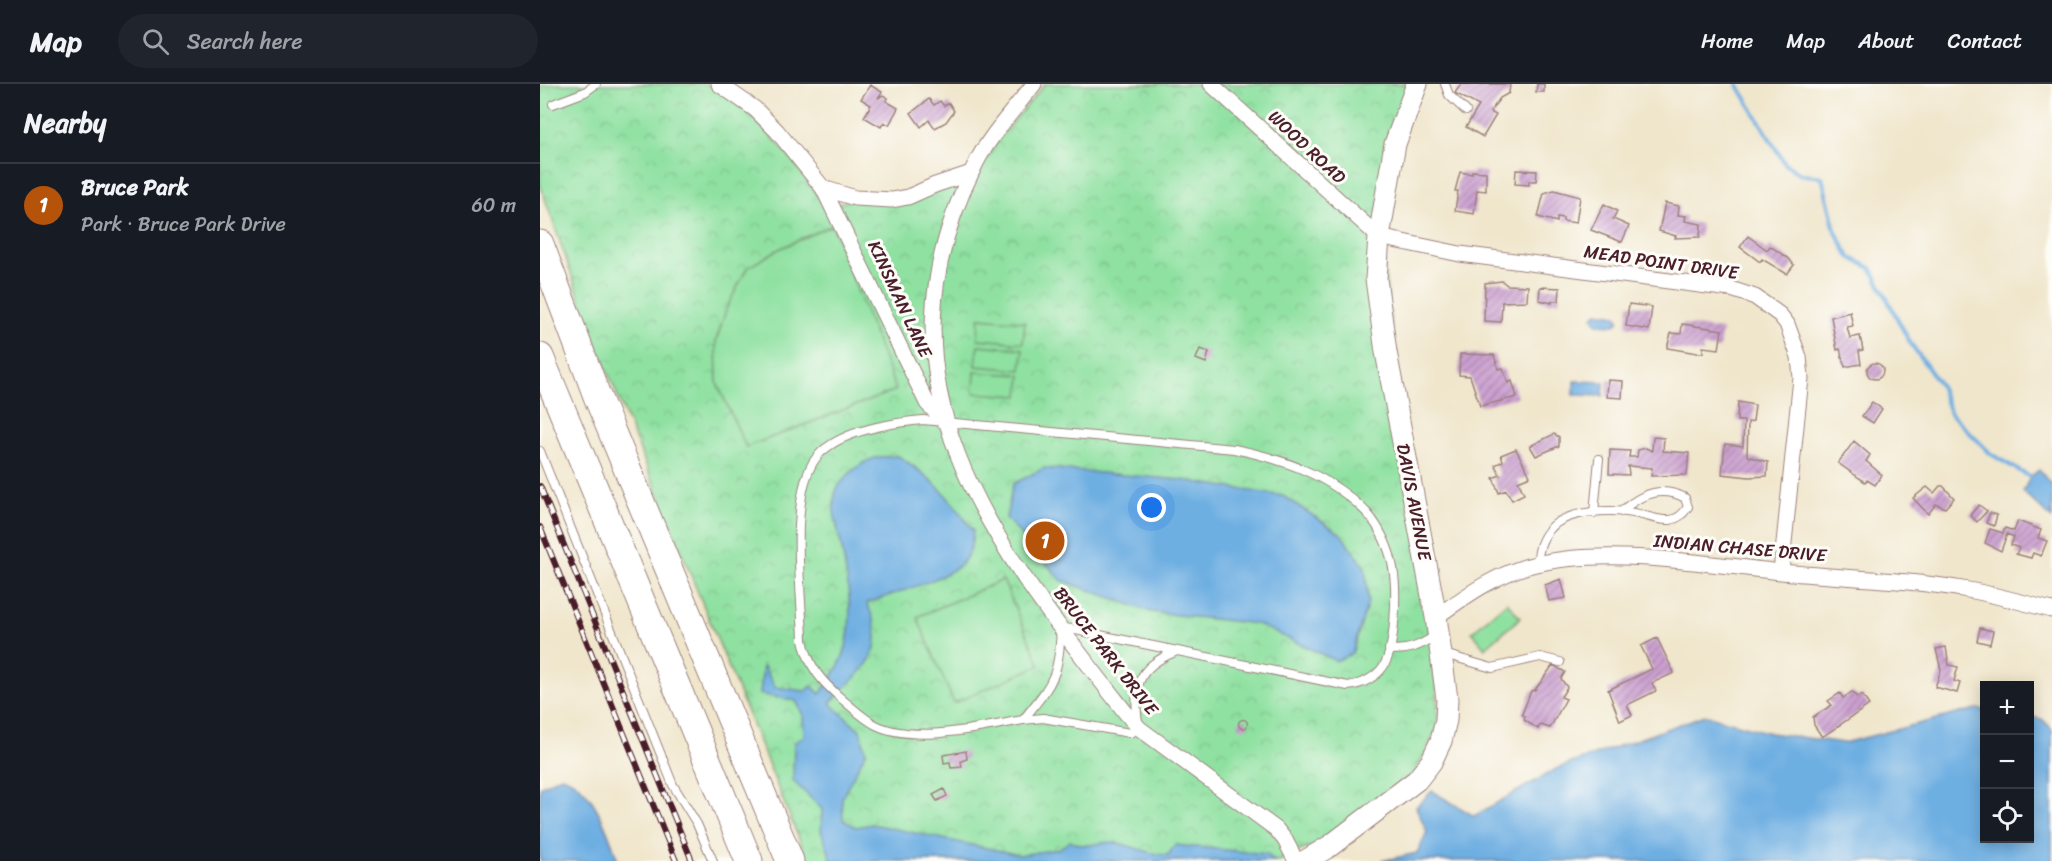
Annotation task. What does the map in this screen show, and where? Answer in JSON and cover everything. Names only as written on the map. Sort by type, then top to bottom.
[{"type":"highway","points":[[540,244],[597,396],[790,861]]},
{"type":"highway","points":[[540,357],[749,861]]},
{"type":"main road","name":"DAVIS AVENUE","points":[[1305,861],[1330,846],[1417,780],[1431,762],[1441,741],[1446,720],[1447,699],[1438,635],[1379,316],[1376,279],[1379,237],[1395,144],[1417,84]]},
{"type":"street","name":"KINSMAN LANE","points":[[719,84],[734,92],[770,124],[824,188],[927,403],[946,423]]},
{"type":"street","name":"BRUCE PARK DRIVE","points":[[1034,84],[988,145],[971,173],[956,207],[936,278],[935,369],[939,399],[946,423],[962,470],[981,508],[1016,567],[1139,728],[1276,829],[1285,840],[1296,861]]},
{"type":"street","name":"WOOD ROAD","points":[[1211,84],[1379,237]]},
{"type":"street","points":[[824,188],[855,198],[892,200],[908,197],[971,173]]},
{"type":"street","name":"MEAD POINT DRIVE","points":[[1379,237],[1460,254],[1731,289],[1755,297],[1780,315],[1793,338],[1801,378],[1781,572]]},
{"type":"street","name":"INDIAN CHASE DRIVE","points":[[1438,635],[1501,576],[1537,563],[1609,558],[1741,566],[1781,572],[1886,580],[1968,591],[2052,610]]},
{"type":"lane","points":[[553,104],[585,92],[596,84]]},
{"type":"lane","points":[[1445,84],[1449,95],[1466,111]]},
{"type":"lane","points":[[1023,720],[1049,690],[1057,671],[1061,627],[1348,686],[1361,684],[1374,677],[1385,665],[1389,649],[1394,619],[1393,568],[1388,550],[1370,516],[1337,488],[1288,462],[1234,449],[923,420],[860,432],[836,443],[817,456],[803,480],[799,514],[803,640],[807,657],[820,680],[863,717],[888,730],[917,733],[1043,718],[1130,733],[1139,728],[1135,708],[1137,689],[1150,664],[1175,652]]},
{"type":"lane","points":[[540,451],[673,785],[696,824],[713,861]]},
{"type":"lane","points":[[1594,513],[1599,459]]},
{"type":"lane","points":[[1537,563],[1540,543],[1551,528],[1564,519],[1594,513],[1621,512],[1671,520],[1682,516],[1688,507],[1685,498],[1677,493],[1657,492],[1640,496],[1621,512]]},
{"type":"lane","points":[[1389,649],[1403,651],[1414,648],[1438,635],[1479,666],[1492,668],[1540,657],[1560,662]]},
{"type":"green space","points":[[554,84],[707,84],[726,96],[759,123],[788,155],[826,208],[847,201],[972,183],[1001,136],[1045,84],[1410,84],[1377,210],[1432,664],[1437,686],[1438,727],[1416,771],[1324,842],[1286,856],[1281,861],[808,861],[591,331],[540,184],[540,86]]},
{"type":"green space","points":[[832,225],[896,390],[746,447],[717,383],[716,341],[727,307],[747,268],[777,250]]},
{"type":"green space","points":[[979,318],[1025,322],[1023,343],[978,339]]},
{"type":"green space","points":[[978,345],[1023,349],[1021,370],[976,366]]},
{"type":"green space","points":[[975,372],[1021,375],[1019,396],[974,393]]},
{"type":"green space","points":[[1003,580],[1040,665],[954,703],[917,617]]},
{"type":"green space","points":[[1507,602],[1520,618],[1485,648],[1472,632]]},
{"type":"water","points":[[1597,312],[1616,315],[1619,320],[1615,325],[1597,324],[1593,317]]},
{"type":"water","points":[[1574,381],[1604,382],[1603,396],[1574,395]]},
{"type":"water","points":[[898,456],[931,480],[949,498],[973,531],[971,547],[963,562],[946,574],[867,603],[874,621],[875,648],[863,669],[830,703],[860,730],[866,752],[842,798],[843,820],[856,827],[872,824],[1020,855],[1058,849],[1070,841],[1084,845],[1117,843],[1168,855],[1175,845],[1267,854],[1275,861],[832,861],[821,831],[822,809],[793,781],[794,743],[804,736],[803,715],[796,701],[760,694],[763,665],[775,687],[805,691],[812,686],[820,694],[831,678],[843,656],[848,638],[850,611],[848,583],[834,513],[835,494],[845,478],[863,463],[878,457]]},
{"type":"water","points":[[1044,468],[1182,480],[1283,496],[1340,533],[1365,567],[1368,602],[1352,654],[1336,661],[1257,624],[1151,612],[1061,580],[1006,518],[1013,484]]},
{"type":"water","points":[[2039,470],[2052,485],[2052,519],[2023,492],[2030,477]]},
{"type":"water","points":[[1980,710],[1980,843],[2034,843],[2034,718],[2042,719],[2052,729],[2052,861],[1381,861],[1417,853],[1427,832],[1416,807],[1432,791],[1474,816],[1558,768],[1705,715],[1770,733],[1844,743]]},
{"type":"water","points":[[561,776],[582,788],[590,799],[610,837],[618,861],[540,861],[540,787]]},
{"type":"building","points":[[1461,84],[1510,84],[1509,93],[1500,98],[1490,112],[1496,115],[1483,137],[1466,127],[1479,106],[1455,93]]},
{"type":"building","points":[[1537,84],[1544,84],[1544,92],[1536,92]]},
{"type":"building","points":[[870,85],[882,92],[878,98],[883,95],[888,98],[886,101],[898,108],[889,125],[884,122],[881,127],[864,117],[871,105],[861,99]]},
{"type":"building","points":[[929,99],[934,105],[940,101],[944,106],[949,103],[954,111],[946,122],[935,128],[929,120],[921,127],[911,113]]},
{"type":"building","points":[[1516,170],[1537,171],[1536,181],[1529,181],[1529,185],[1515,184]]},
{"type":"building","points":[[1472,171],[1486,172],[1486,191],[1477,190],[1474,214],[1455,211],[1458,191],[1455,191],[1460,172],[1472,174]]},
{"type":"building","points":[[1554,190],[1580,197],[1576,223],[1563,221],[1563,218],[1557,217],[1557,222],[1538,217],[1544,193]]},
{"type":"building","points":[[1665,203],[1679,206],[1678,215],[1686,216],[1685,221],[1701,224],[1700,237],[1675,238],[1676,236],[1659,231]]},
{"type":"building","points":[[1604,204],[1617,211],[1613,219],[1629,226],[1622,242],[1591,230]]},
{"type":"building","points":[[1748,236],[1767,250],[1770,246],[1789,259],[1794,265],[1787,274],[1762,259],[1760,262],[1740,247]]},
{"type":"building","points":[[1502,281],[1507,285],[1528,286],[1527,301],[1502,302],[1501,322],[1484,321],[1485,283]]},
{"type":"building","points":[[1540,287],[1560,288],[1559,301],[1552,301],[1552,303],[1539,300]]},
{"type":"building","points":[[1629,304],[1652,307],[1649,330],[1626,326]]},
{"type":"building","points":[[1850,312],[1853,326],[1847,327],[1850,338],[1860,336],[1863,350],[1859,351],[1861,364],[1845,367],[1840,349],[1837,350],[1831,317]]},
{"type":"building","points":[[1682,324],[1722,330],[1719,349],[1703,347],[1703,353],[1697,353],[1667,348],[1671,333],[1681,334]]},
{"type":"building","points":[[1200,349],[1209,352],[1206,363],[1196,359]]},
{"type":"building","points":[[1460,354],[1494,355],[1498,369],[1503,368],[1508,383],[1512,381],[1517,397],[1480,406],[1470,376],[1459,375]]},
{"type":"building","points":[[1875,363],[1881,365],[1883,371],[1881,377],[1875,379],[1869,377],[1867,371],[1869,365]]},
{"type":"building","points":[[1608,380],[1623,381],[1622,398],[1607,397]]},
{"type":"building","points":[[1738,402],[1755,405],[1753,421],[1748,422],[1747,456],[1768,462],[1767,476],[1722,474],[1725,444],[1743,446],[1744,421],[1737,421]]},
{"type":"building","points":[[1872,402],[1882,409],[1873,423],[1862,416]]},
{"type":"building","points":[[1554,434],[1559,437],[1559,446],[1536,456],[1530,446]]},
{"type":"building","points":[[1653,437],[1664,438],[1663,451],[1689,453],[1687,475],[1651,476],[1652,468],[1628,466],[1629,475],[1609,474],[1610,450],[1630,451],[1629,457],[1637,457],[1638,450],[1646,448],[1652,451]]},
{"type":"building","points":[[1854,441],[1870,455],[1866,461],[1882,475],[1875,485],[1867,480],[1865,482],[1838,463]]},
{"type":"building","points":[[1516,449],[1530,476],[1518,481],[1524,494],[1512,500],[1506,490],[1499,493],[1493,478],[1500,475],[1495,465],[1503,461],[1501,455]]},
{"type":"building","points":[[1940,486],[1943,486],[1954,498],[1945,508],[1936,504],[1928,514],[1913,498],[1927,487],[1934,493]]},
{"type":"building","points":[[1979,505],[1987,511],[1977,522],[1970,515]]},
{"type":"building","points":[[1990,513],[1997,515],[1994,526],[1986,523]]},
{"type":"building","points":[[2018,521],[2041,530],[2038,538],[2047,541],[2041,556],[2033,553],[2031,558],[2016,554],[2019,548],[2011,545],[2014,537],[2007,534],[2001,551],[1985,543],[1990,529],[2003,533],[2005,528],[2014,531]]},
{"type":"building","points":[[1561,579],[1566,598],[1549,601],[1545,585]]},
{"type":"building","points":[[1980,628],[1993,631],[1990,644],[1977,641]]},
{"type":"building","points":[[1657,638],[1674,673],[1652,683],[1656,691],[1627,705],[1632,715],[1620,721],[1608,690],[1652,669],[1641,646]]},
{"type":"building","points":[[1946,647],[1949,665],[1958,667],[1954,681],[1960,683],[1957,693],[1935,687],[1941,670],[1936,649]]},
{"type":"building","points":[[1553,665],[1565,672],[1561,679],[1567,687],[1561,697],[1566,699],[1550,728],[1540,725],[1538,729],[1524,720],[1525,717],[1522,714],[1531,691],[1535,690]]},
{"type":"building","points":[[1852,692],[1857,697],[1862,695],[1869,705],[1822,737],[1814,725],[1813,717],[1832,705],[1828,701],[1840,693],[1843,698]]},
{"type":"building","points":[[1243,719],[1248,724],[1243,729],[1238,724]]},
{"type":"building","points":[[966,751],[967,759],[961,761],[962,767],[951,768],[950,762],[944,763],[943,755]]},
{"type":"building","points":[[944,789],[947,796],[937,801],[933,795]]},
{"type":"waterway","points":[[1737,84],[1785,164],[1800,174],[1822,177],[1835,230],[1849,257],[1871,268],[1909,341],[1940,385],[1950,413],[1991,454],[2030,477]]},
{"type":"railway","points":[[540,486],[692,861]]},
{"type":"railway","points":[[540,527],[676,861]]},
{"type":"place","name":"Bruce Park","points":[[1045,541]]}]
